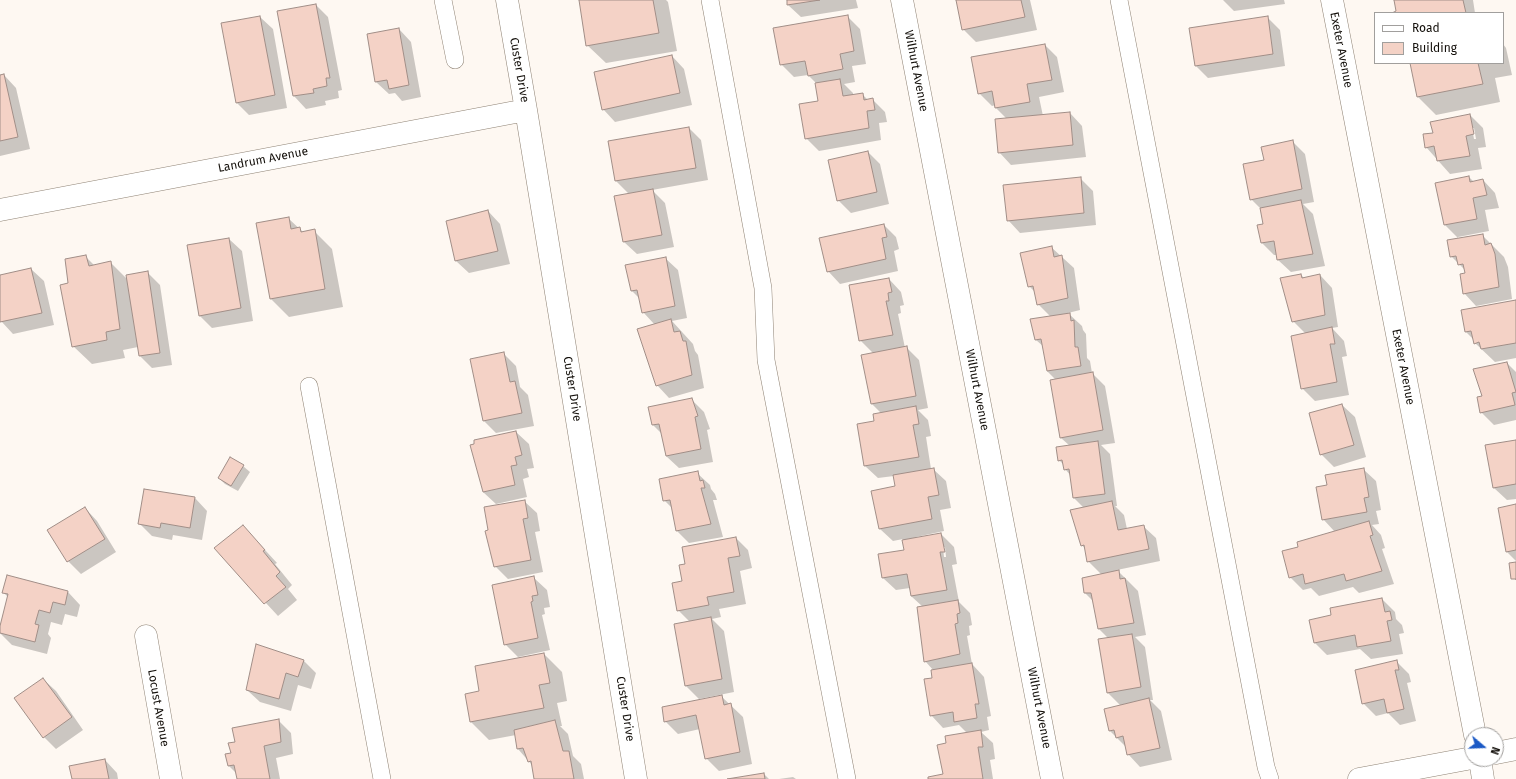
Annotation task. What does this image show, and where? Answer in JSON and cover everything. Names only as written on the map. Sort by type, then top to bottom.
[{"type":"street","name":"Custer Drive","points":[[506,0],[526,110],[636,779]]},
{"type":"street","name":"Wilhurt Avenue","points":[[902,0],[1052,779]]},
{"type":"street","name":"Exeter Avenue","points":[[1332,0],[1473,727]]},
{"type":"street","name":"Landrum Avenue","points":[[0,210],[526,110]]},
{"type":"street","name":"Locust Avenue","points":[[146,636],[171,779]]},
{"type":"street","points":[[1504,751],[1516,749]]},
{"type":"street","points":[[1359,779],[1464,759]]},
{"type":"street","points":[[1482,767],[1484,779]]},
{"type":"lane","points":[[443,0],[455,60]]},
{"type":"lane","points":[[710,0],[764,288],[766,360],[847,779]]},
{"type":"lane","points":[[1120,0],[1266,767],[1270,779]]},
{"type":"lane","points":[[309,386],[382,779]]},
{"type":"building","points":[[579,0],[653,0],[659,33],[586,46]]},
{"type":"building","points":[[787,0],[820,0],[787,5]]},
{"type":"building","points":[[956,0],[1021,0],[1025,17],[962,30]]},
{"type":"building","points":[[1394,0],[1463,0],[1466,12],[1394,12],[1396,11]]},
{"type":"building","points":[[316,4],[330,78],[326,78],[327,86],[313,89],[314,93],[293,96],[277,11]]},
{"type":"building","points":[[848,15],[854,51],[840,54],[843,69],[808,76],[805,61],[780,65],[773,28]]},
{"type":"building","points":[[260,16],[275,95],[236,103],[221,23]]},
{"type":"building","points":[[1268,16],[1273,54],[1195,66],[1189,28]]},
{"type":"building","points":[[399,28],[409,85],[389,89],[387,80],[375,82],[367,34]]},
{"type":"building","points":[[1045,44],[1052,80],[1027,84],[1030,102],[995,108],[992,91],[978,94],[971,57]]},
{"type":"building","points":[[672,55],[680,93],[602,110],[594,72]]},
{"type":"building","points":[[1410,64],[1478,64],[1483,84],[1417,97]]},
{"type":"building","points":[[4,74],[18,137],[0,141],[0,75]]},
{"type":"building","points":[[840,79],[843,96],[863,93],[864,100],[873,98],[875,110],[867,111],[869,128],[805,139],[799,104],[818,101],[815,83]]},
{"type":"building","points":[[1070,112],[1073,145],[998,153],[995,119]]},
{"type":"building","points":[[1470,114],[1474,134],[1466,136],[1470,156],[1437,161],[1434,146],[1425,148],[1423,134],[1433,133],[1430,122]]},
{"type":"building","points":[[689,127],[696,168],[615,181],[608,141]]},
{"type":"building","points":[[1293,140],[1302,189],[1250,200],[1243,164],[1264,160],[1261,147]]},
{"type":"building","points":[[868,151],[877,192],[837,201],[828,160]]},
{"type":"building","points":[[1469,176],[1470,182],[1483,179],[1487,195],[1473,198],[1477,219],[1444,225],[1435,183]]},
{"type":"building","points":[[1081,177],[1084,213],[1007,221],[1003,185]]},
{"type":"building","points":[[653,189],[662,235],[623,242],[614,196]]},
{"type":"building","points":[[1301,200],[1313,254],[1277,260],[1274,241],[1261,243],[1257,225],[1263,224],[1260,208]]},
{"type":"building","points":[[488,210],[498,251],[455,261],[446,221]]},
{"type":"building","points":[[289,217],[291,229],[300,227],[301,232],[315,229],[325,289],[270,299],[256,223]]},
{"type":"building","points":[[884,224],[887,237],[882,238],[886,259],[827,272],[819,238]]},
{"type":"building","points":[[1483,234],[1485,245],[1491,243],[1495,254],[1499,287],[1463,294],[1460,274],[1465,273],[1463,264],[1458,265],[1456,256],[1450,257],[1447,240]]},
{"type":"building","points":[[229,238],[241,308],[199,316],[187,245]]},
{"type":"building","points":[[1052,246],[1054,257],[1062,255],[1068,298],[1037,305],[1033,286],[1028,287],[1020,253]]},
{"type":"building","points":[[86,255],[89,266],[111,261],[120,329],[106,332],[107,340],[72,347],[60,285],[68,283],[65,259]]},
{"type":"building","points":[[666,257],[675,306],[642,313],[637,290],[631,291],[625,265]]},
{"type":"building","points":[[31,268],[42,313],[0,322],[0,275]]},
{"type":"building","points":[[148,271],[160,353],[139,356],[126,275]]},
{"type":"building","points":[[1301,274],[1302,278],[1320,274],[1325,315],[1292,322],[1280,278]]},
{"type":"building","points":[[889,278],[892,292],[888,293],[889,301],[886,301],[893,335],[859,341],[849,285]]},
{"type":"building","points":[[1516,300],[1516,343],[1481,349],[1479,342],[1474,344],[1471,331],[1465,332],[1461,310]]},
{"type":"building","points":[[1070,313],[1071,321],[1074,320],[1075,347],[1078,347],[1081,366],[1047,371],[1041,339],[1035,340],[1030,319]]},
{"type":"building","points":[[671,319],[674,332],[680,331],[683,341],[686,341],[692,375],[656,386],[637,329]]},
{"type":"building","points":[[1332,327],[1335,344],[1330,344],[1337,382],[1301,389],[1291,336]]},
{"type":"building","points":[[907,346],[916,396],[871,404],[861,355]]},
{"type":"building","points":[[504,352],[510,382],[515,381],[522,413],[483,421],[470,359]]},
{"type":"building","points":[[1507,362],[1516,392],[1512,393],[1515,405],[1480,413],[1477,397],[1482,396],[1473,369]]},
{"type":"building","points":[[1093,372],[1103,430],[1060,438],[1050,380]]},
{"type":"building","points":[[692,398],[698,416],[695,417],[701,449],[666,456],[659,424],[652,425],[648,407]]},
{"type":"building","points":[[1342,404],[1354,445],[1320,455],[1309,413]]},
{"type":"building","points":[[916,406],[919,424],[913,425],[919,457],[864,466],[857,424],[874,421],[873,414]]},
{"type":"building","points":[[516,431],[522,455],[515,457],[517,465],[511,466],[515,485],[483,492],[470,445],[474,444],[474,440]]},
{"type":"building","points":[[1516,440],[1516,484],[1493,488],[1485,445]]},
{"type":"building","points":[[1098,441],[1105,494],[1073,498],[1069,469],[1064,470],[1062,460],[1058,461],[1056,447]]},
{"type":"building","points":[[230,457],[244,465],[231,486],[218,478]]},
{"type":"building","points":[[934,468],[939,495],[928,497],[932,519],[879,529],[871,491],[895,486],[893,475]]},
{"type":"building","points":[[1364,468],[1369,497],[1364,498],[1367,512],[1322,520],[1316,487],[1327,485],[1325,475]]},
{"type":"building","points":[[698,471],[700,481],[703,480],[705,488],[701,488],[711,524],[676,531],[670,500],[663,501],[659,479]]},
{"type":"building","points":[[144,489],[195,497],[190,528],[161,523],[160,528],[138,524]]},
{"type":"building","points":[[525,500],[528,518],[523,519],[531,560],[494,567],[485,531],[488,530],[484,507]]},
{"type":"building","points":[[1112,501],[1118,530],[1144,525],[1149,549],[1087,562],[1084,545],[1081,546],[1070,510]]},
{"type":"building","points":[[1516,504],[1516,550],[1506,552],[1498,508]]},
{"type":"building","points":[[85,507],[105,539],[67,562],[47,530]]},
{"type":"building","points":[[1369,521],[1373,535],[1370,536],[1382,571],[1346,581],[1344,574],[1305,584],[1303,574],[1289,578],[1282,551],[1298,547],[1297,542]]},
{"type":"building","points":[[243,525],[265,550],[263,551],[280,572],[276,576],[286,587],[264,604],[214,548]]},
{"type":"building","points":[[941,533],[945,552],[940,552],[947,590],[911,596],[907,574],[882,578],[878,554],[904,550],[902,540]]},
{"type":"building","points":[[736,537],[740,556],[728,558],[734,592],[707,597],[709,605],[677,611],[672,583],[682,581],[679,565],[685,564],[682,547]]},
{"type":"building","points":[[1516,562],[1516,579],[1511,579],[1509,563]]},
{"type":"building","points":[[1119,570],[1120,579],[1125,578],[1134,623],[1098,629],[1091,593],[1084,593],[1082,578]]},
{"type":"building","points":[[7,575],[68,591],[65,605],[53,602],[50,613],[39,610],[35,624],[39,625],[35,642],[0,633],[0,626],[8,594],[2,593]]},
{"type":"building","points":[[534,576],[538,595],[532,596],[533,601],[531,602],[538,638],[504,645],[492,585]]},
{"type":"building","points":[[1382,598],[1385,612],[1390,611],[1392,620],[1387,621],[1391,641],[1357,647],[1355,635],[1314,643],[1309,620],[1331,615],[1330,608]]},
{"type":"building","points":[[958,600],[960,613],[957,614],[958,623],[955,624],[960,654],[924,662],[917,607]]},
{"type":"building","points":[[711,617],[722,679],[685,686],[674,624]]},
{"type":"building","points":[[1132,634],[1141,687],[1107,693],[1098,639]]},
{"type":"building","points":[[256,644],[304,660],[298,677],[286,673],[279,699],[246,690]]},
{"type":"building","points":[[544,653],[550,683],[539,685],[544,708],[470,722],[465,694],[479,691],[475,666]]},
{"type":"building","points":[[1397,660],[1399,670],[1395,670],[1404,709],[1387,713],[1384,699],[1362,704],[1355,670]]},
{"type":"building","points":[[972,663],[979,704],[975,704],[977,718],[954,722],[953,712],[930,716],[924,679],[932,678],[931,670]]},
{"type":"building","points":[[43,678],[72,717],[43,738],[14,698]]},
{"type":"building","points":[[722,695],[724,705],[731,703],[740,752],[705,759],[696,715],[664,722],[662,707]]},
{"type":"building","points":[[1149,698],[1160,748],[1127,755],[1123,736],[1116,738],[1114,730],[1109,731],[1104,709]]},
{"type":"building","points":[[279,719],[281,742],[264,746],[270,779],[237,779],[234,765],[228,766],[225,754],[231,753],[228,743],[235,742],[232,728]]},
{"type":"building","points":[[555,720],[563,751],[569,751],[574,779],[534,779],[531,761],[528,762],[523,748],[517,749],[514,730]]},
{"type":"building","points":[[981,730],[983,747],[978,747],[983,779],[928,779],[928,777],[943,774],[937,745],[946,743],[945,736]]},
{"type":"building","points":[[105,759],[109,779],[72,779],[69,766]]},
{"type":"building","points":[[764,773],[765,779],[727,779]]}]
